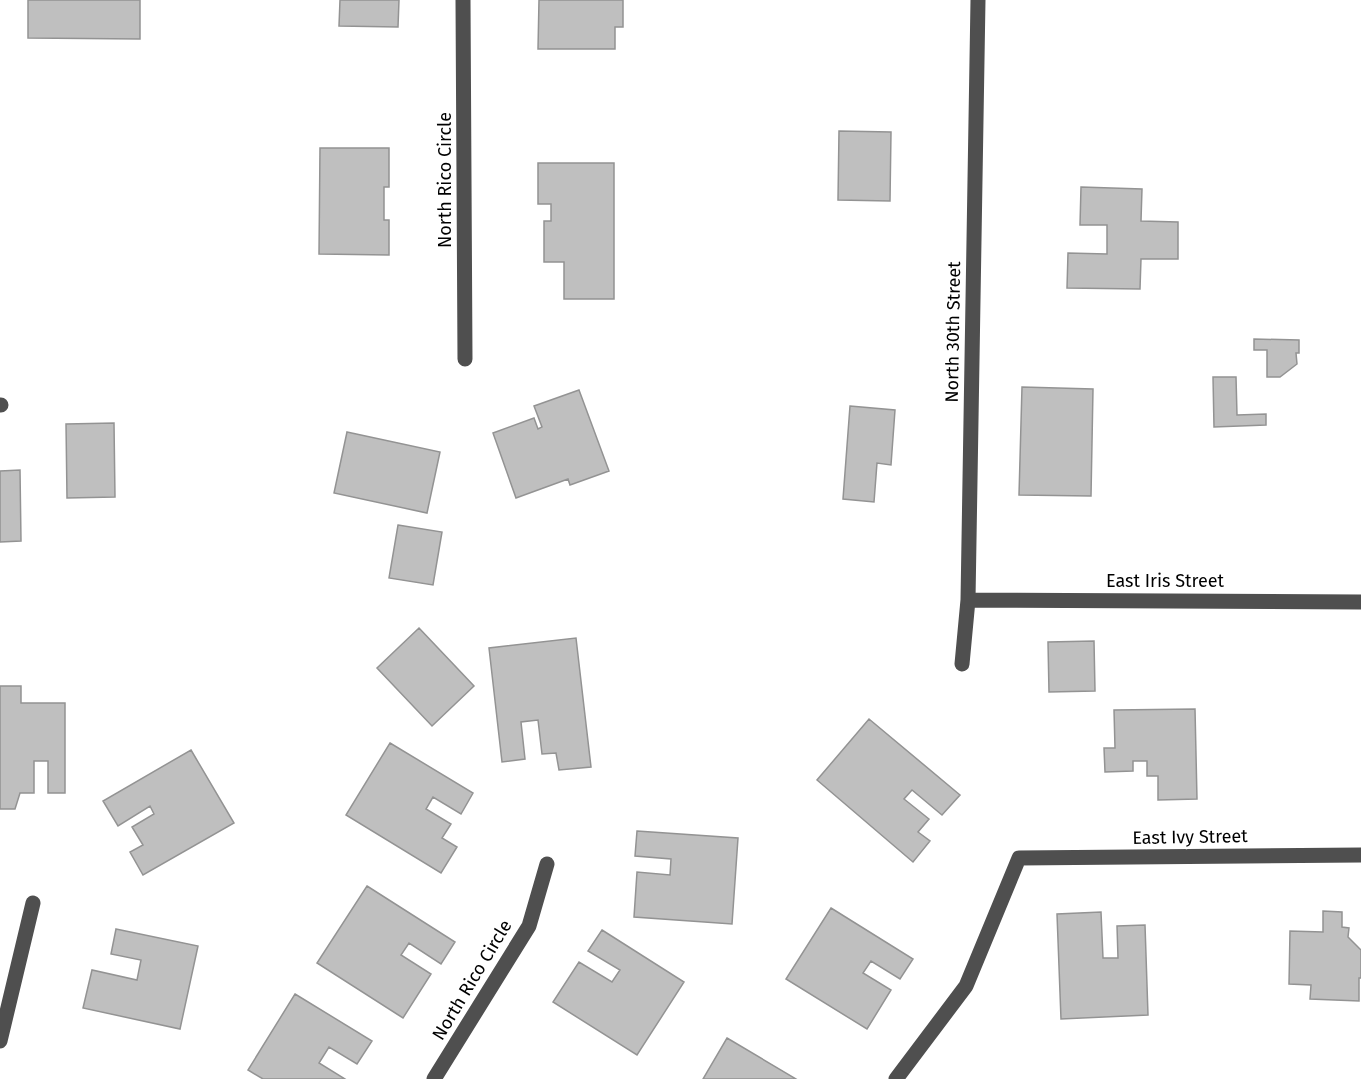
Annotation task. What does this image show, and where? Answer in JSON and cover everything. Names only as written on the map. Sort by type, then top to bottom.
[{"type":"street","name":"North Rico Circle","points":[[463,0],[465,359]]},
{"type":"street","name":"North 30th Street","points":[[962,664],[968,600],[978,0]]},
{"type":"street","name":"East Iris Street","points":[[968,600],[1361,602]]},
{"type":"street","name":"East Ivy Street","points":[[896,1079],[966,986],[1019,858],[1361,855]]},
{"type":"street","name":"North Rico Circle","points":[[434,1079],[528,926],[547,864]]},
{"type":"street","points":[[0,1041],[33,903]]},
{"type":"building","points":[[28,0],[140,0],[140,39],[28,38]]},
{"type":"building","points":[[340,0],[399,0],[398,27],[339,26]]},
{"type":"building","points":[[539,0],[623,0],[623,27],[615,27],[615,49],[538,49]]},
{"type":"building","points":[[839,131],[891,132],[890,201],[838,200]]},
{"type":"building","points":[[320,148],[389,148],[389,187],[384,187],[384,220],[389,220],[389,255],[319,254]]},
{"type":"building","points":[[538,163],[614,163],[614,299],[564,299],[564,262],[544,262],[544,221],[551,221],[551,204],[538,204]]},
{"type":"building","points":[[1081,187],[1142,189],[1141,221],[1178,222],[1178,259],[1141,259],[1140,289],[1067,288],[1068,253],[1107,254],[1107,225],[1080,225]]},
{"type":"building","points":[[1254,339],[1299,340],[1299,353],[1296,353],[1297,364],[1280,377],[1267,377],[1267,350],[1254,350]]},
{"type":"building","points":[[1213,377],[1236,377],[1237,415],[1266,414],[1266,425],[1214,427]]},
{"type":"building","points":[[1022,387],[1093,389],[1091,496],[1019,495]]},
{"type":"building","points":[[579,390],[609,471],[570,485],[568,479],[516,498],[493,433],[534,418],[538,429],[542,427],[534,406]]},
{"type":"building","points":[[850,406],[895,410],[891,465],[877,463],[874,502],[843,499]]},
{"type":"building","points":[[114,423],[115,497],[67,498],[66,424]]},
{"type":"building","points":[[347,432],[440,452],[427,513],[334,493]]},
{"type":"building","points":[[20,470],[21,541],[0,542],[0,471]]},
{"type":"building","points":[[398,525],[442,532],[433,585],[389,578]]},
{"type":"building","points":[[419,628],[474,686],[432,726],[377,668]]},
{"type":"building","points":[[576,638],[591,767],[559,770],[556,753],[542,754],[538,720],[521,722],[525,759],[502,762],[489,648]]},
{"type":"building","points":[[1094,641],[1095,691],[1049,692],[1048,642]]},
{"type":"building","points":[[0,686],[21,686],[21,703],[65,703],[65,793],[48,793],[48,761],[34,761],[34,793],[20,793],[15,809],[0,809]]},
{"type":"building","points":[[1195,709],[1197,799],[1158,800],[1158,776],[1147,776],[1147,761],[1133,761],[1133,771],[1105,772],[1104,748],[1115,748],[1114,710]]},
{"type":"building","points":[[869,719],[960,795],[942,815],[912,790],[904,799],[929,819],[918,832],[930,841],[913,862],[817,780]]},
{"type":"building","points":[[390,743],[473,793],[461,814],[433,797],[426,809],[451,824],[442,838],[457,847],[441,873],[346,815]]},
{"type":"building","points":[[191,750],[234,823],[143,875],[130,852],[143,845],[132,827],[154,814],[150,806],[118,826],[103,801]]},
{"type":"building","points":[[637,831],[738,838],[732,924],[634,917],[637,872],[670,875],[671,859],[635,856]]},
{"type":"building","points":[[367,886],[455,942],[441,964],[409,943],[401,955],[431,974],[403,1018],[317,963]]},
{"type":"building","points":[[831,908],[913,959],[900,979],[871,961],[863,973],[891,990],[867,1029],[786,979]]},
{"type":"building","points":[[1323,911],[1342,912],[1342,927],[1349,928],[1348,937],[1361,950],[1359,1001],[1310,999],[1311,985],[1289,984],[1290,931],[1323,932]]},
{"type":"building","points":[[1101,912],[1103,958],[1118,958],[1117,926],[1145,925],[1148,1015],[1061,1019],[1057,914]]},
{"type":"building","points":[[116,929],[198,946],[180,1029],[83,1008],[92,970],[137,980],[141,960],[111,954]]},
{"type":"building","points":[[602,930],[684,982],[637,1055],[553,1002],[579,962],[612,982],[620,970],[588,951]]},
{"type":"building","points":[[295,994],[372,1041],[357,1064],[329,1047],[319,1063],[345,1079],[263,1079],[248,1070]]},
{"type":"building","points":[[727,1038],[796,1079],[703,1079]]}]
